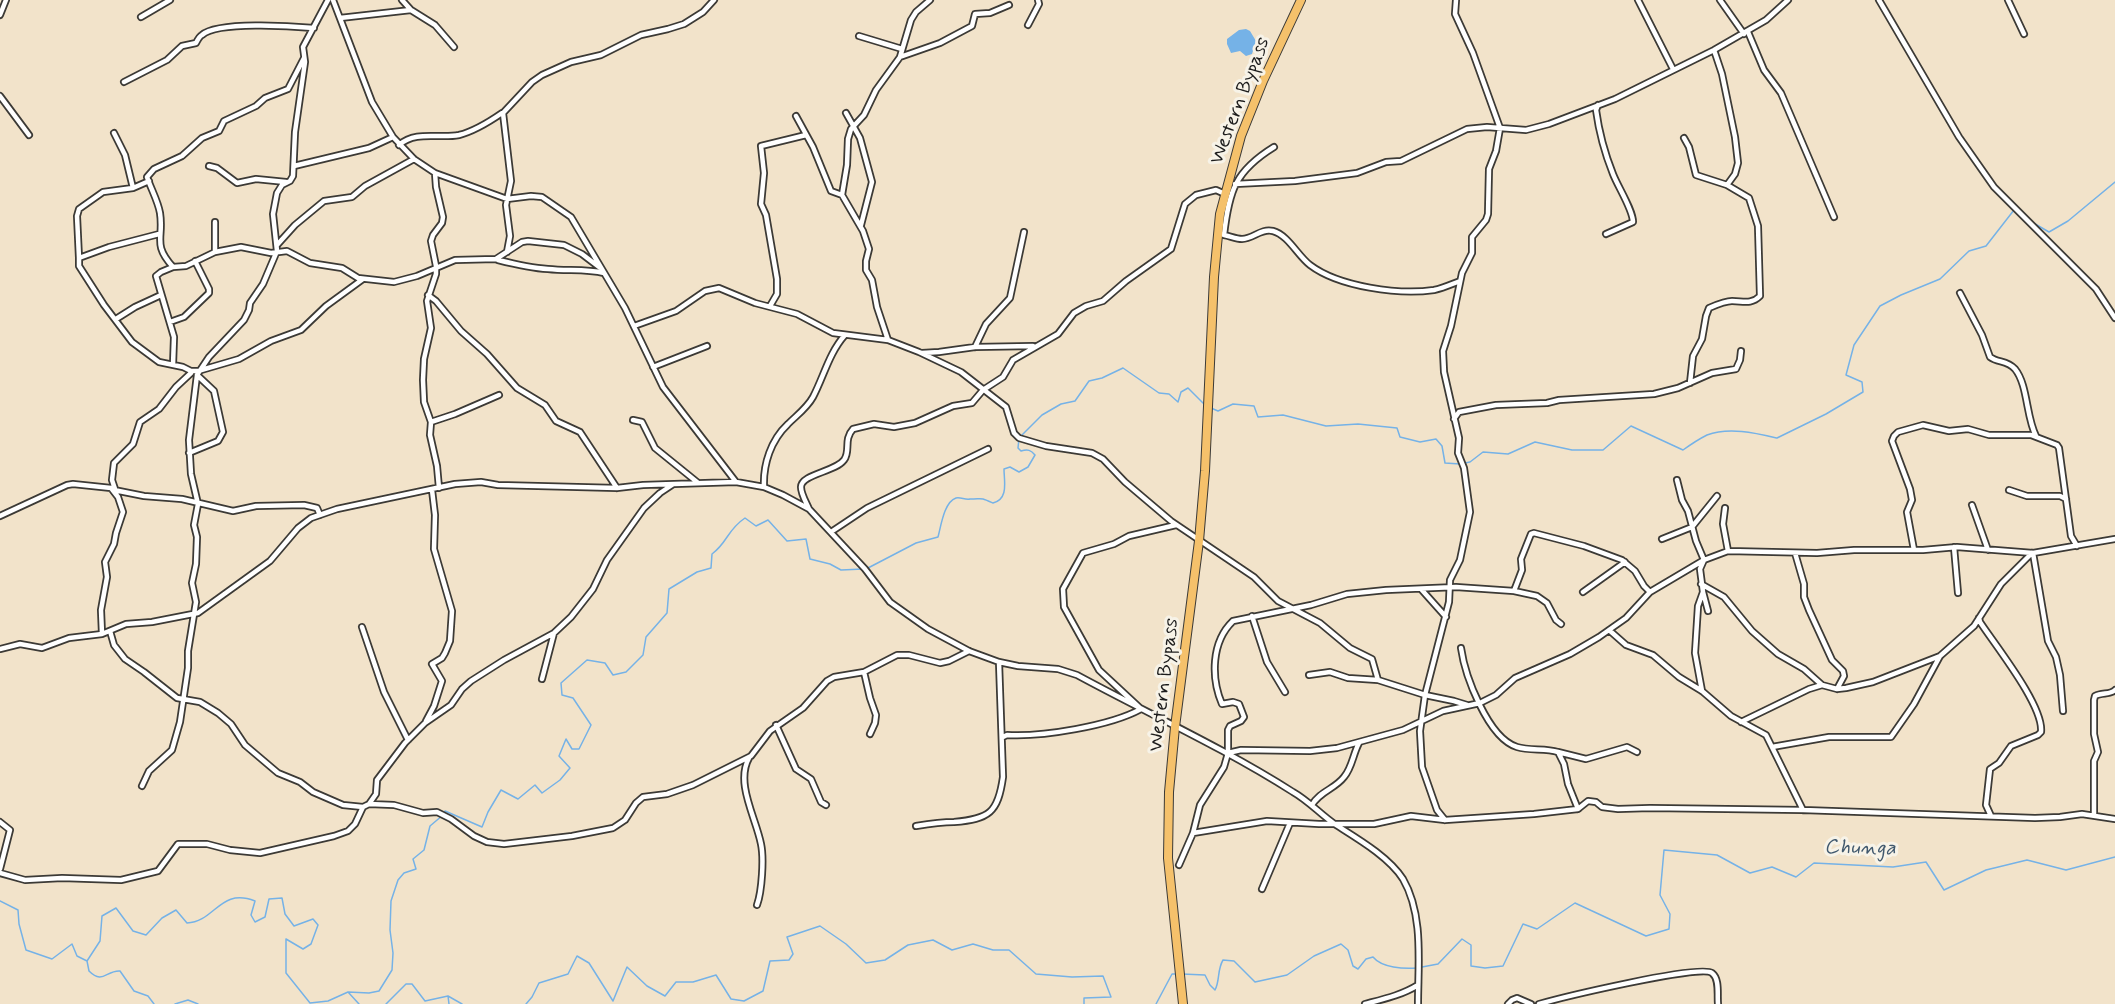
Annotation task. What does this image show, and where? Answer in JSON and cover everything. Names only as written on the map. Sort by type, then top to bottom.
[{"type":"main road","name":"Western Bypass","points":[[1183,1004],[1168,858],[1168,792],[1199,540],[1214,277],[1221,214],[1241,136],[1300,0]]},
{"type":"street","points":[[0,15],[6,0]]},
{"type":"street","points":[[141,18],[170,0]]},
{"type":"street","points":[[102,634],[102,610],[107,578],[105,562],[114,544],[123,512],[112,480],[114,463],[133,444],[140,422],[159,409],[176,387],[194,372],[244,320],[250,303],[262,284],[277,248],[273,214],[277,193],[293,176],[295,132],[303,75],[303,47],[328,0]]},
{"type":"street","points":[[333,0],[372,102],[393,137],[414,159],[435,173],[507,199],[542,197],[564,211],[576,224],[634,326],[670,397],[736,482]]},
{"type":"street","points":[[402,0],[411,10],[435,25],[454,47]]},
{"type":"street","points":[[399,145],[407,139],[430,135],[448,136],[471,131],[502,113],[532,82],[542,75],[572,62],[601,55],[641,35],[684,24],[703,12],[714,0]]},
{"type":"street","points":[[842,195],[848,139],[854,126],[864,115],[876,90],[900,57],[911,20],[916,12],[930,0]]},
{"type":"street","points":[[1028,25],[1039,4],[1038,0]]},
{"type":"street","points":[[1445,820],[1437,810],[1422,767],[1420,731],[1425,695],[1449,602],[1450,580],[1460,560],[1470,513],[1458,453],[1459,438],[1444,372],[1443,351],[1460,281],[1472,254],[1472,237],[1488,214],[1489,169],[1496,151],[1500,128],[1473,53],[1455,14],[1456,0]]},
{"type":"street","points":[[1638,0],[1673,69]]},
{"type":"street","points":[[1720,0],[1746,33],[1764,70],[1780,93],[1834,217]]},
{"type":"street","points":[[1235,184],[1295,181],[1357,173],[1386,162],[1401,161],[1467,129],[1487,127],[1532,129],[1615,99],[1714,50],[1773,15],[1788,0]]},
{"type":"street","points":[[1879,0],[1959,136],[1994,187],[2096,289],[2115,318]]},
{"type":"street","points":[[2008,0],[2024,34]]},
{"type":"street","points":[[900,57],[940,43],[972,26],[975,14],[990,13],[1009,5]]},
{"type":"street","points":[[340,18],[411,10]]},
{"type":"street","points":[[124,82],[167,60],[182,46],[196,43],[201,35],[210,31],[241,26],[314,28]]},
{"type":"street","points":[[859,36],[902,49]]},
{"type":"street","points":[[1714,50],[1722,74],[1736,137],[1738,163],[1735,174],[1727,185]]},
{"type":"street","points":[[173,267],[163,255],[159,234],[160,214],[147,177],[154,169],[189,152],[202,138],[219,131],[224,121],[256,106],[265,98],[288,89],[304,58]]},
{"type":"street","points":[[0,96],[29,135]]},
{"type":"street","points":[[1598,105],[1596,110],[1604,149],[1621,194],[1633,217],[1633,222],[1606,234]]},
{"type":"street","points":[[846,112],[864,149],[872,182],[861,225]]},
{"type":"street","points":[[502,113],[511,181],[507,199],[510,236],[507,254]]},
{"type":"street","points":[[796,116],[831,191],[842,195],[861,225],[869,249],[866,270],[872,280],[877,307],[888,340]]},
{"type":"street","points":[[114,133],[125,156],[133,188]]},
{"type":"street","points":[[770,306],[777,294],[777,279],[767,221],[761,204],[764,173],[761,146],[806,135]]},
{"type":"street","points":[[294,166],[369,148],[393,137]]},
{"type":"street","points":[[1684,138],[1689,147],[1696,175],[1727,185],[1749,198],[1758,226],[1760,296],[1754,301],[1745,303],[1727,302],[1713,306],[1707,311],[1702,339],[1693,356],[1690,383]]},
{"type":"street","points":[[1274,147],[1240,174],[1226,216],[1224,235],[1243,239],[1266,230],[1276,232],[1303,259],[1319,271],[1338,279],[1376,289],[1416,292],[1440,289],[1460,281]]},
{"type":"street","points":[[173,365],[174,337],[156,276],[173,267],[186,266],[216,252],[234,247],[271,253],[295,225],[324,201],[351,197],[365,186],[414,159]]},
{"type":"street","points":[[209,166],[217,168],[237,183],[256,179],[285,183]]},
{"type":"street","points":[[435,173],[443,221],[431,241],[436,268],[428,295],[427,307],[431,328],[424,359],[423,380],[424,402],[430,422],[439,488]]},
{"type":"street","points":[[149,181],[133,188],[103,192],[79,209],[77,216],[79,266],[132,342],[159,362],[194,372],[214,392],[223,432],[218,441],[189,453]]},
{"type":"street","points":[[809,509],[801,487],[802,481],[842,463],[847,454],[847,437],[853,429],[874,424],[894,427],[915,423],[953,406],[972,402],[983,390],[1003,377],[1013,360],[1058,334],[1074,313],[1086,306],[1103,301],[1126,281],[1171,249],[1185,204],[1190,198],[1216,190],[1225,194]]},
{"type":"street","points":[[215,222],[216,252]]},
{"type":"street","points":[[975,347],[986,324],[1010,298],[1024,232]]},
{"type":"street","points":[[79,258],[109,247],[159,234]]},
{"type":"street","points":[[496,259],[507,254],[517,245],[528,241],[557,243],[582,254],[599,267]]},
{"type":"street","points":[[277,248],[310,262],[338,266],[363,279],[378,282],[404,281],[449,262],[462,259],[496,259],[550,270],[591,270],[604,273]]},
{"type":"street","points":[[170,322],[184,317],[209,293],[195,261]]},
{"type":"street","points":[[194,372],[239,359],[271,341],[301,330],[326,306],[363,279]]},
{"type":"street","points":[[634,326],[676,311],[705,291],[719,288],[755,303],[803,316],[833,333],[888,340],[919,352],[961,372],[1008,409],[1014,433],[1019,438],[1029,443],[1098,456],[1136,493],[1176,525],[1254,577],[1278,601],[1320,624],[1350,648],[1372,659],[1378,680]]},
{"type":"street","points":[[1960,293],[1982,335],[1990,357],[2015,369],[2036,436]]},
{"type":"street","points":[[116,319],[161,295]]},
{"type":"street","points":[[428,295],[434,298],[461,331],[487,354],[517,388],[545,405],[559,424],[580,432],[616,488]]},
{"type":"street","points":[[764,487],[764,467],[774,442],[779,433],[812,399],[825,367],[846,335]]},
{"type":"street","points":[[653,367],[707,346]]},
{"type":"street","points":[[919,352],[975,347],[1035,346]]},
{"type":"street","points":[[1454,419],[1459,412],[1496,405],[1654,394],[1678,388],[1713,373],[1736,369],[1742,351]]},
{"type":"street","points":[[142,786],[149,771],[171,750],[178,733],[194,613],[196,597],[192,576],[196,564],[197,537],[194,525],[198,504],[192,481],[189,453],[194,372]]},
{"type":"street","points":[[430,422],[499,395]]},
{"type":"street","points":[[633,420],[642,422],[655,448],[697,482]]},
{"type":"street","points":[[1914,550],[1907,512],[1912,500],[1910,489],[1892,441],[1898,432],[1929,425],[1949,431],[1968,429],[1989,435],[2036,436],[2057,445],[2071,536],[2077,546]]},
{"type":"street","points":[[831,532],[867,508],[987,450]]},
{"type":"street","points":[[1677,480],[1704,560],[1700,569],[1701,584],[1708,611]]},
{"type":"street","points":[[0,648],[20,644],[42,648],[69,638],[102,634],[126,624],[152,622],[194,613],[217,601],[228,590],[270,561],[298,528],[311,518],[337,509],[455,484],[481,482],[498,485],[616,488],[697,482],[736,482],[764,487],[809,509],[899,609],[928,629],[969,651],[999,662],[1066,671],[1228,753],[1312,805],[1378,854],[1402,878],[1413,903],[1416,915],[1418,1004]]},
{"type":"street","points":[[0,822],[10,830],[0,871],[25,880],[62,878],[121,880],[158,871],[178,844],[207,844],[230,850],[260,853],[334,836],[351,828],[376,794],[377,780],[408,740],[426,723],[451,705],[462,689],[479,675],[554,633],[582,604],[595,585],[607,560],[644,508],[674,484]]},
{"type":"street","points":[[0,516],[67,485],[111,488],[144,496],[182,499],[233,511],[256,506],[304,505],[319,510],[320,515]]},
{"type":"street","points":[[426,723],[442,681],[432,664],[442,658],[450,641],[452,611],[434,549],[435,515],[432,490]]},
{"type":"street","points":[[2009,490],[2027,496],[2060,495],[2066,499]]},
{"type":"street","points":[[1662,540],[1692,527],[1717,496]]},
{"type":"street","points":[[1972,505],[1988,550]]},
{"type":"street","points":[[1725,508],[1723,524],[1728,551]]},
{"type":"street","points":[[1141,709],[1108,679],[1094,662],[1064,607],[1063,589],[1083,553],[1129,537],[1176,525]]},
{"type":"street","points":[[1514,591],[1522,570],[1521,559],[1532,533],[1584,546],[1625,562],[1635,571],[1650,592]]},
{"type":"street","points":[[1228,753],[1241,750],[1310,751],[1337,748],[1421,723],[1443,711],[1480,703],[1496,694],[1515,678],[1570,654],[1609,630],[1626,618],[1650,592],[1704,560],[1728,551],[1795,553],[1954,547],[2033,553],[2115,539]]},
{"type":"street","points":[[1954,547],[1958,594]]},
{"type":"street","points":[[1795,553],[1809,610],[1832,660],[1843,671],[1844,676],[1837,689]]},
{"type":"street","points":[[1772,747],[1829,738],[1891,737],[1914,704],[1940,657],[1974,626],[2001,584],[2033,553]]},
{"type":"street","points":[[2033,553],[2048,641],[2056,657],[2060,675],[2063,711]]},
{"type":"street","points":[[1583,592],[1625,562]]},
{"type":"street","points":[[1701,584],[1724,597],[1752,631],[1778,654],[1804,669],[1822,685],[1837,689],[1873,682],[1940,657]]},
{"type":"street","points":[[1179,866],[1193,832],[1200,805],[1224,766],[1228,753],[1228,730],[1230,726],[1244,717],[1239,704],[1233,702],[1222,704],[1215,673],[1216,653],[1221,635],[1233,621],[1311,605],[1347,594],[1463,587],[1514,591],[1540,598],[1547,603],[1556,620],[1561,624]]},
{"type":"street","points":[[1421,589],[1446,617]]},
{"type":"street","points":[[1702,691],[1695,653],[1698,606],[1703,592]]},
{"type":"street","points":[[1252,616],[1267,662],[1285,692]]},
{"type":"street","points":[[1979,618],[2028,693],[2041,725],[2038,735],[2011,746],[1999,763],[1990,769],[1986,806],[1991,816]]},
{"type":"street","points":[[362,627],[384,692],[408,740]]},
{"type":"street","points":[[1609,630],[1621,642],[1653,655],[1679,677],[1702,691],[1721,709],[1766,735],[1803,810]]},
{"type":"street","points":[[110,631],[119,654],[169,694],[200,702],[218,713],[231,724],[245,745],[279,773],[300,782],[312,792],[343,805],[394,805],[423,813],[437,812],[474,836],[488,842],[504,844],[609,830],[625,820],[636,803],[643,797],[667,794],[693,785],[751,756]]},
{"type":"street","points":[[542,679],[554,633]]},
{"type":"street","points":[[1461,648],[1463,663],[1480,703],[1497,732],[1513,745],[1586,759],[1627,747],[1637,752]]},
{"type":"street","points":[[757,904],[761,891],[762,850],[744,779],[747,761],[764,737],[776,725],[806,705],[830,679],[864,672],[897,655],[909,655],[940,663],[969,651]]},
{"type":"street","points":[[916,826],[973,821],[988,814],[996,806],[1003,777],[999,662]]},
{"type":"street","points":[[864,672],[876,715],[870,734]]},
{"type":"street","points":[[1309,675],[1330,672],[1348,678],[1378,680],[1467,705]]},
{"type":"street","points":[[1741,722],[1822,685]]},
{"type":"street","points":[[2094,815],[2094,761],[2098,752],[2094,734],[2094,700],[2099,694],[2115,690]]},
{"type":"street","points":[[434,706],[436,709],[444,710]]},
{"type":"street","points":[[1003,737],[1007,735],[1030,736],[1088,727],[1141,709]]},
{"type":"street","points":[[776,725],[793,765],[799,772],[812,779],[821,802],[826,805]]},
{"type":"street","points":[[1312,805],[1318,796],[1346,776],[1353,753],[1360,742]]},
{"type":"street","points":[[1558,752],[1578,809]]},
{"type":"street","points":[[1193,832],[1267,821],[1374,824],[1415,816],[1445,820],[1534,814],[1578,809],[1588,801],[1596,802],[1602,807],[1618,809],[1803,810],[2035,818],[2082,814],[2115,819]]},
{"type":"street","points":[[1262,889],[1290,823]]},
{"type":"street","points":[[1539,1004],[1581,993],[1689,972],[1708,971],[1717,981],[1718,1004]]},
{"type":"street","points":[[1365,1004],[1388,996],[1403,994],[1418,985]]},
{"type":"street","points":[[1508,1004],[1517,998],[1531,1004]]},
{"type":"water","points":[[1246,29],[1256,41],[1252,54],[1246,56],[1240,51],[1231,53],[1227,39],[1239,30]]},
{"type":"waterway","points":[[2030,221],[2049,232],[2068,221],[2115,182]]},
{"type":"waterway","points":[[1465,463],[1483,452],[1508,454],[1535,442],[1572,450],[1603,450],[1631,426],[1683,450],[1707,435],[1724,431],[1777,438],[1826,414],[1863,392],[1862,382],[1846,375],[1854,345],[1880,306],[1940,279],[1969,251],[1986,246],[2014,210]]},
{"type":"waterway","points":[[868,568],[916,543],[938,537],[946,509],[952,500],[960,498],[981,499],[993,503],[998,501],[1004,494],[1004,469],[1010,467],[1019,472],[1028,467],[1035,455],[1029,450],[1021,451],[1018,448],[1019,438],[1042,415],[1061,404],[1075,401],[1089,381],[1102,378],[1123,368],[1159,393],[1169,394],[1178,402],[1181,392],[1188,388],[1205,405]]},
{"type":"waterway","points":[[1211,408],[1218,411],[1233,404],[1254,406],[1258,417],[1283,415],[1326,426],[1358,424],[1397,428],[1400,437],[1420,442],[1436,439],[1442,446],[1445,463],[1460,464]]},
{"type":"waterway","points":[[348,992],[379,991],[392,970],[391,901],[398,880],[404,873],[416,869],[413,859],[424,850],[430,826],[445,811],[482,827],[501,790],[518,799],[535,785],[542,793],[560,780],[570,768],[559,756],[566,739],[572,749],[579,749],[591,725],[573,698],[562,695],[561,683],[587,660],[605,663],[613,675],[626,672],[643,655],[646,637],[667,613],[669,589],[697,572],[711,568],[712,554],[739,522],[745,518],[756,526],[768,520],[787,541],[806,539],[810,559],[830,564],[841,570],[863,569]]},
{"type":"waterway","name":"Chunga","points":[[1422,967],[1438,964],[1462,939],[1471,945],[1471,966],[1485,968],[1503,966],[1523,924],[1537,929],[1575,903],[1646,936],[1669,929],[1670,914],[1660,895],[1664,850],[1717,855],[1750,873],[1772,867],[1796,877],[1814,863],[1893,867],[1926,862],[1944,890],[1986,870],[2027,860],[2066,870],[2115,857]]},
{"type":"waterway","name":"Chunga","points":[[0,901],[18,910],[26,950],[52,959],[72,944],[77,956],[87,961],[100,941],[102,916],[116,908],[133,931],[146,935],[162,918],[176,910],[187,923],[205,917],[225,902],[234,898],[243,898],[255,901],[251,915],[255,922],[265,917],[269,899],[282,898],[285,914],[294,926],[313,919],[318,925],[311,944],[303,949],[286,939],[286,973],[310,1003],[328,1001],[348,992],[359,1004]]},
{"type":"waterway","name":"Chunga","points":[[526,1004],[539,983],[568,974],[577,956],[589,963],[613,1001],[627,967],[647,986],[665,996],[676,982],[693,982],[716,975],[731,999],[744,1001],[763,991],[770,961],[789,960],[793,954],[787,937],[820,926],[846,944],[866,963],[885,960],[908,945],[933,940],[952,950],[973,944],[993,950],[1009,950],[1036,974],[1072,977],[1103,976],[1111,997],[1084,998],[1084,1004]]},
{"type":"waterway","name":"Chunga","points":[[1182,974],[1205,975],[1215,990],[1223,960],[1234,961],[1255,982],[1287,975],[1314,956],[1341,944],[1348,950],[1353,966],[1358,969],[1366,959],[1373,957],[1387,966],[1417,968]]},
{"type":"waterway","points":[[87,961],[89,971],[98,977],[120,971],[134,991],[148,996],[154,1004]]},
{"type":"waterway","name":"Chunga","points":[[1156,1004],[1172,974],[1177,974]]},
{"type":"waterway","name":"Chunga","points":[[386,1004],[406,984],[412,984],[425,1001],[448,996],[462,1004]]},
{"type":"waterway","name":"Chunga","points":[[448,996],[449,1004]]},
{"type":"waterway","points":[[175,1004],[188,1000],[198,1004]]}]
